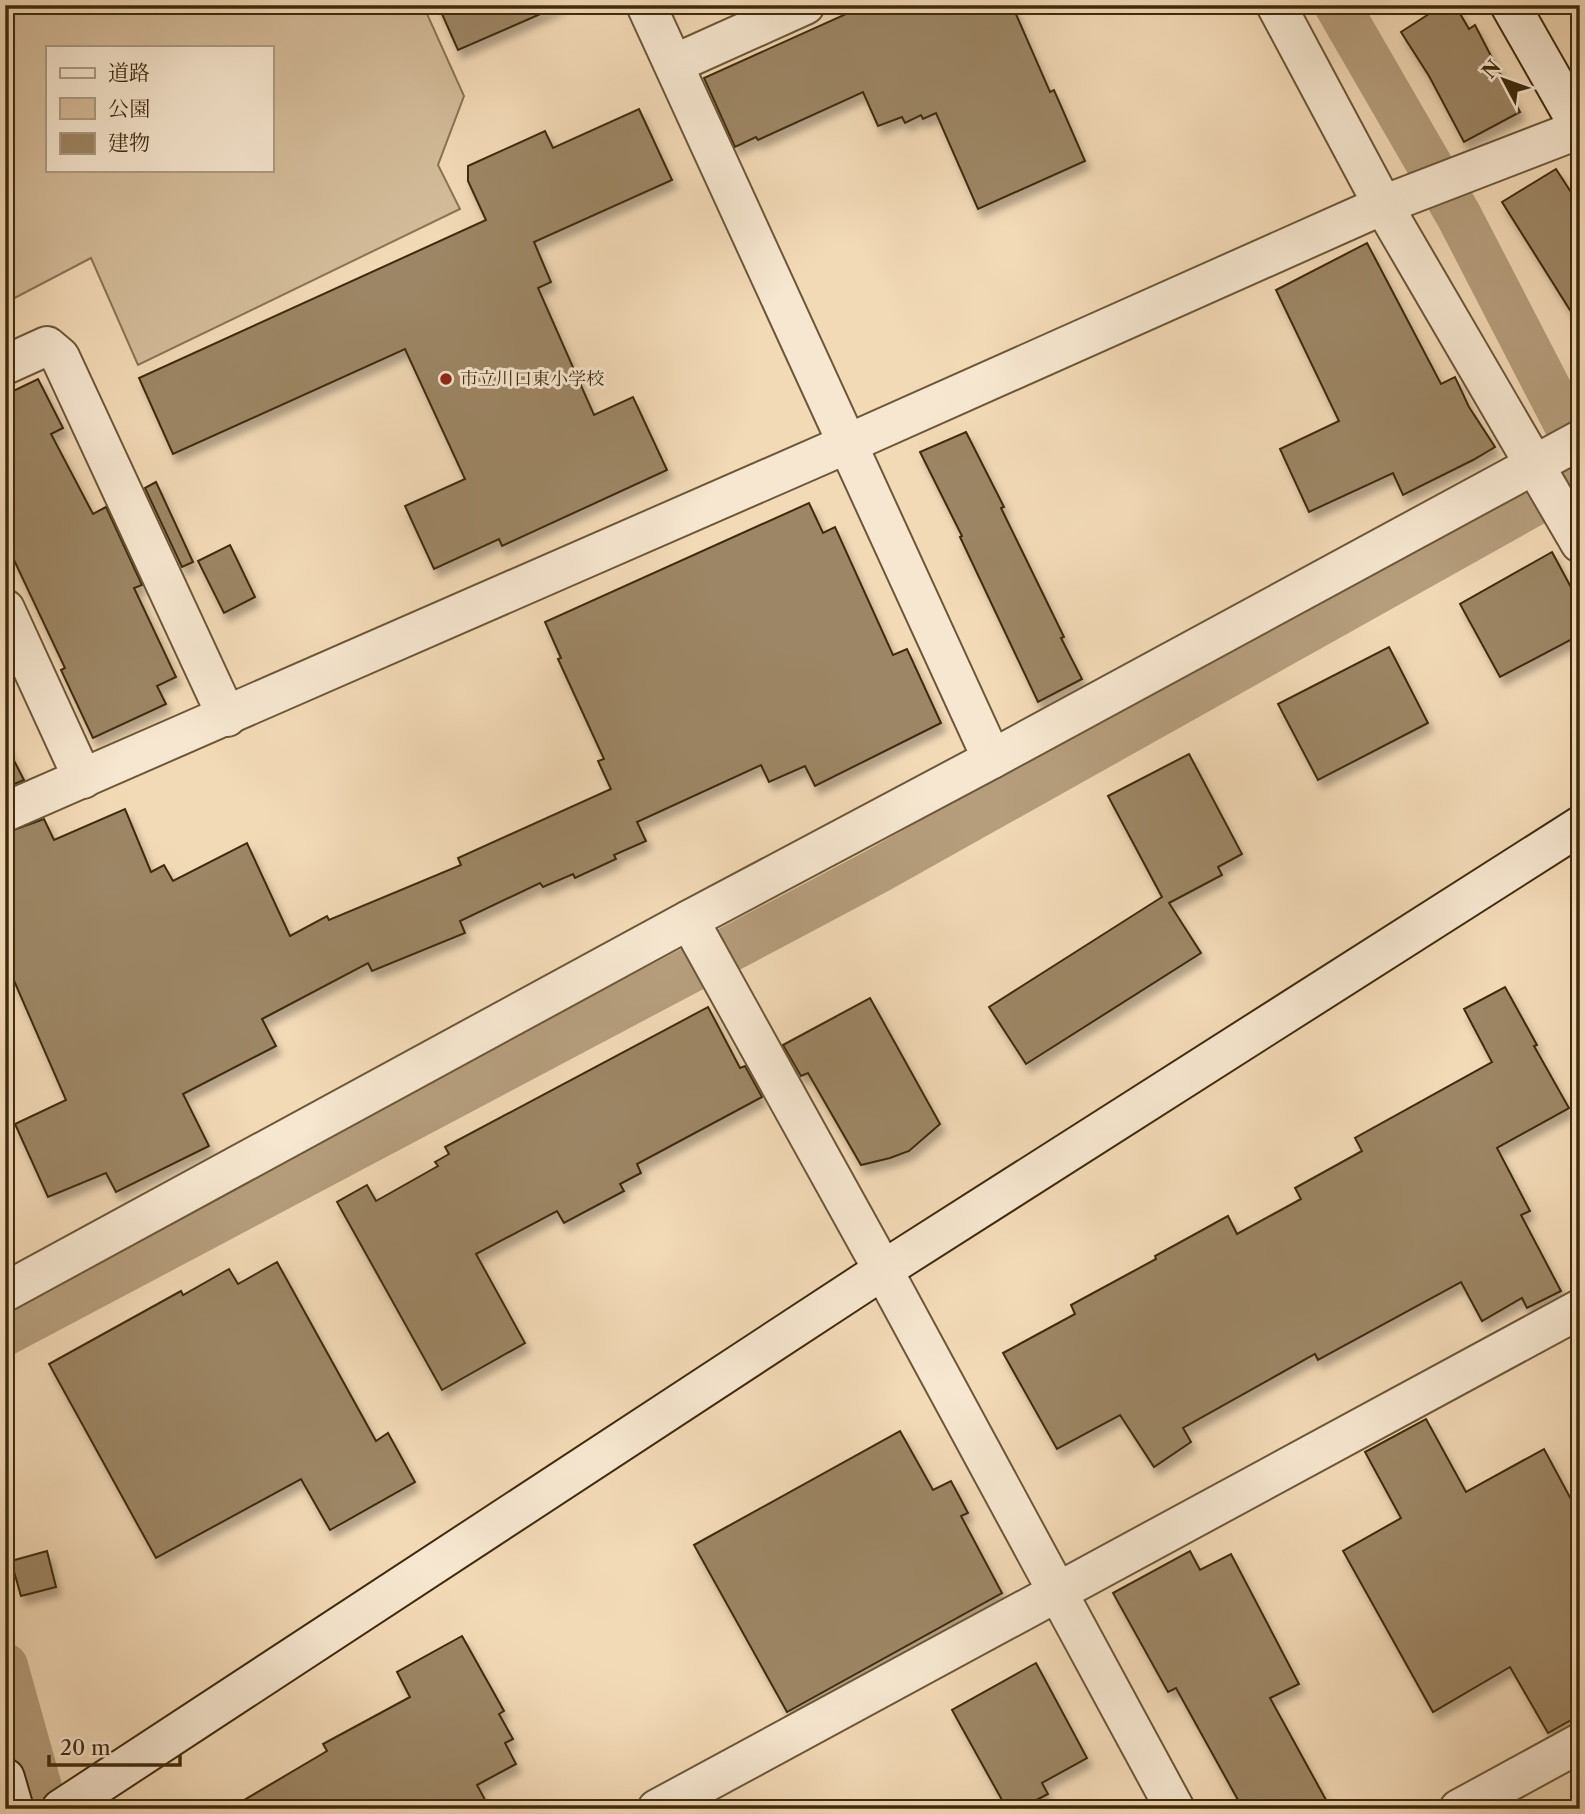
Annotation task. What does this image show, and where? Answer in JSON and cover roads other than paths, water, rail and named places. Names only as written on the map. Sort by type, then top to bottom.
[{"type":"street","points":[[646,5],[992,760]]},
{"type":"street","points":[[674,64],[805,5]]},
{"type":"street","points":[[1276,5],[1383,205],[1546,478],[1580,543]]},
{"type":"street","points":[[5,812],[228,717],[1383,205],[1580,128],[1510,5]]},
{"type":"street","points":[[5,365],[47,345],[60,356],[228,717]]},
{"type":"street","points":[[5,1292],[689,920],[992,760],[1546,478],[1580,440]]},
{"type":"street","points":[[5,609],[83,779]]},
{"type":"street","points":[[61,1809],[883,1270],[1580,827]]},
{"type":"street","points":[[689,920],[883,1270],[1175,1809]]},
{"type":"street","points":[[657,1809],[1580,1309]]},
{"type":"street","points":[[1459,1809],[1580,1743]]},
{"type":"street","points":[[5,1778],[14,1809]]},
{"type":"waterway","points":[[1337,5],[1459,216],[1580,450]]},
{"type":"waterway","points":[[5,1333],[877,871],[1580,477]]},
{"type":"waterway","points":[[5,1666],[45,1809]]},
{"type":"place","name":"市立川口東小学校","points":[[446,379]]}]
